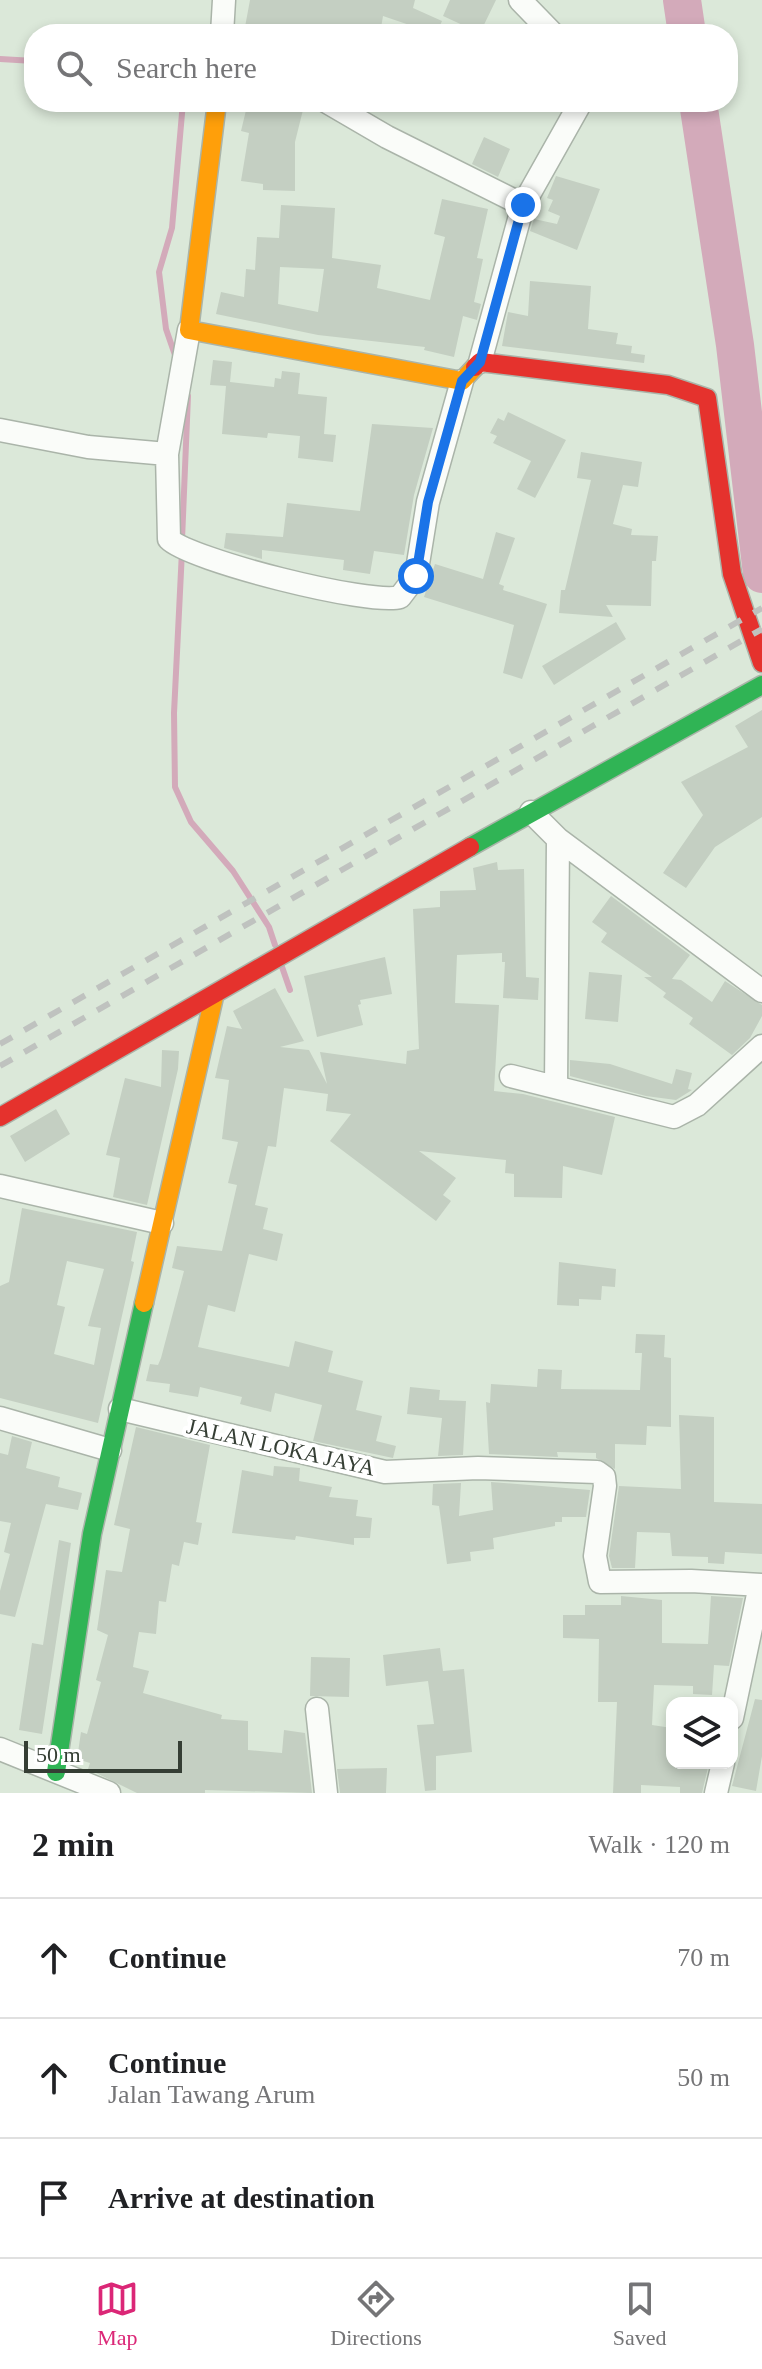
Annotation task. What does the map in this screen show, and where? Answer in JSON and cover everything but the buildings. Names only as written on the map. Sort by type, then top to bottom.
[{"type":"street","points":[[223,24],[224,0]]},
{"type":"street","points":[[520,0],[543,24]]},
{"type":"street","points":[[216,112],[189,330],[167,454],[169,539],[183,548],[359,598],[400,597],[416,576],[428,502],[462,381],[480,362],[523,205],[575,112]]},
{"type":"street","points":[[344,112],[387,137],[523,205]]},
{"type":"street","points":[[189,330],[462,381]]},
{"type":"street","points":[[480,362],[668,385],[707,398],[732,574],[762,663]]},
{"type":"street","points":[[0,430],[88,447],[167,454]]},
{"type":"street","points":[[0,1117],[214,997],[293,946],[762,685]]},
{"type":"street","points":[[531,812],[558,839],[762,991]]},
{"type":"street","points":[[556,1087],[558,839]]},
{"type":"street","points":[[56,1772],[92,1534],[214,997]]},
{"type":"street","points":[[511,1076],[674,1117],[697,1105],[762,1046]]},
{"type":"street","points":[[0,1186],[162,1223]]},
{"type":"street","name":"JALAN LOKA JAYA","points":[[120,1409],[385,1472],[478,1468],[597,1472],[604,1477],[605,1486],[595,1556],[600,1582],[761,1585]]},
{"type":"street","points":[[0,1418],[110,1450]]},
{"type":"street","points":[[737,1697],[761,1585]]},
{"type":"street","points":[[317,1709],[326,1793]]},
{"type":"street","points":[[0,1749],[109,1793]]},
{"type":"street","points":[[716,1793],[722,1769]]},
{"type":"waterway","points":[[682,0],[686,24]]},
{"type":"waterway","points":[[0,59],[24,60]]},
{"type":"waterway","points":[[176,358],[166,329],[159,272],[172,228],[182,112]]},
{"type":"waterway","points":[[700,112],[735,345],[762,574]]},
{"type":"waterway","points":[[182,540],[188,396]]},
{"type":"waterway","points":[[182,551],[174,713],[175,787],[191,822],[233,871],[269,927],[275,945]]},
{"type":"waterway","points":[[281,964],[290,990]]},
{"type":"railway","points":[[0,1044],[762,608]]},
{"type":"railway","points":[[0,1066],[762,629]]},
{"type":"traffic: fast","points":[[470,847],[762,685]]},
{"type":"traffic: fast","points":[[56,1772],[92,1534],[144,1303]]},
{"type":"traffic: slow","points":[[216,112],[189,330],[462,381],[475,367]]},
{"type":"traffic: slow","points":[[144,1303],[214,997]]},
{"type":"traffic: jam","points":[[475,367],[480,362],[668,385],[707,398],[732,574],[762,663]]},
{"type":"traffic: jam","points":[[0,1117],[470,847]]},
{"type":"route","points":[[416,576],[428,502],[462,381],[480,362],[523,205]]}]
